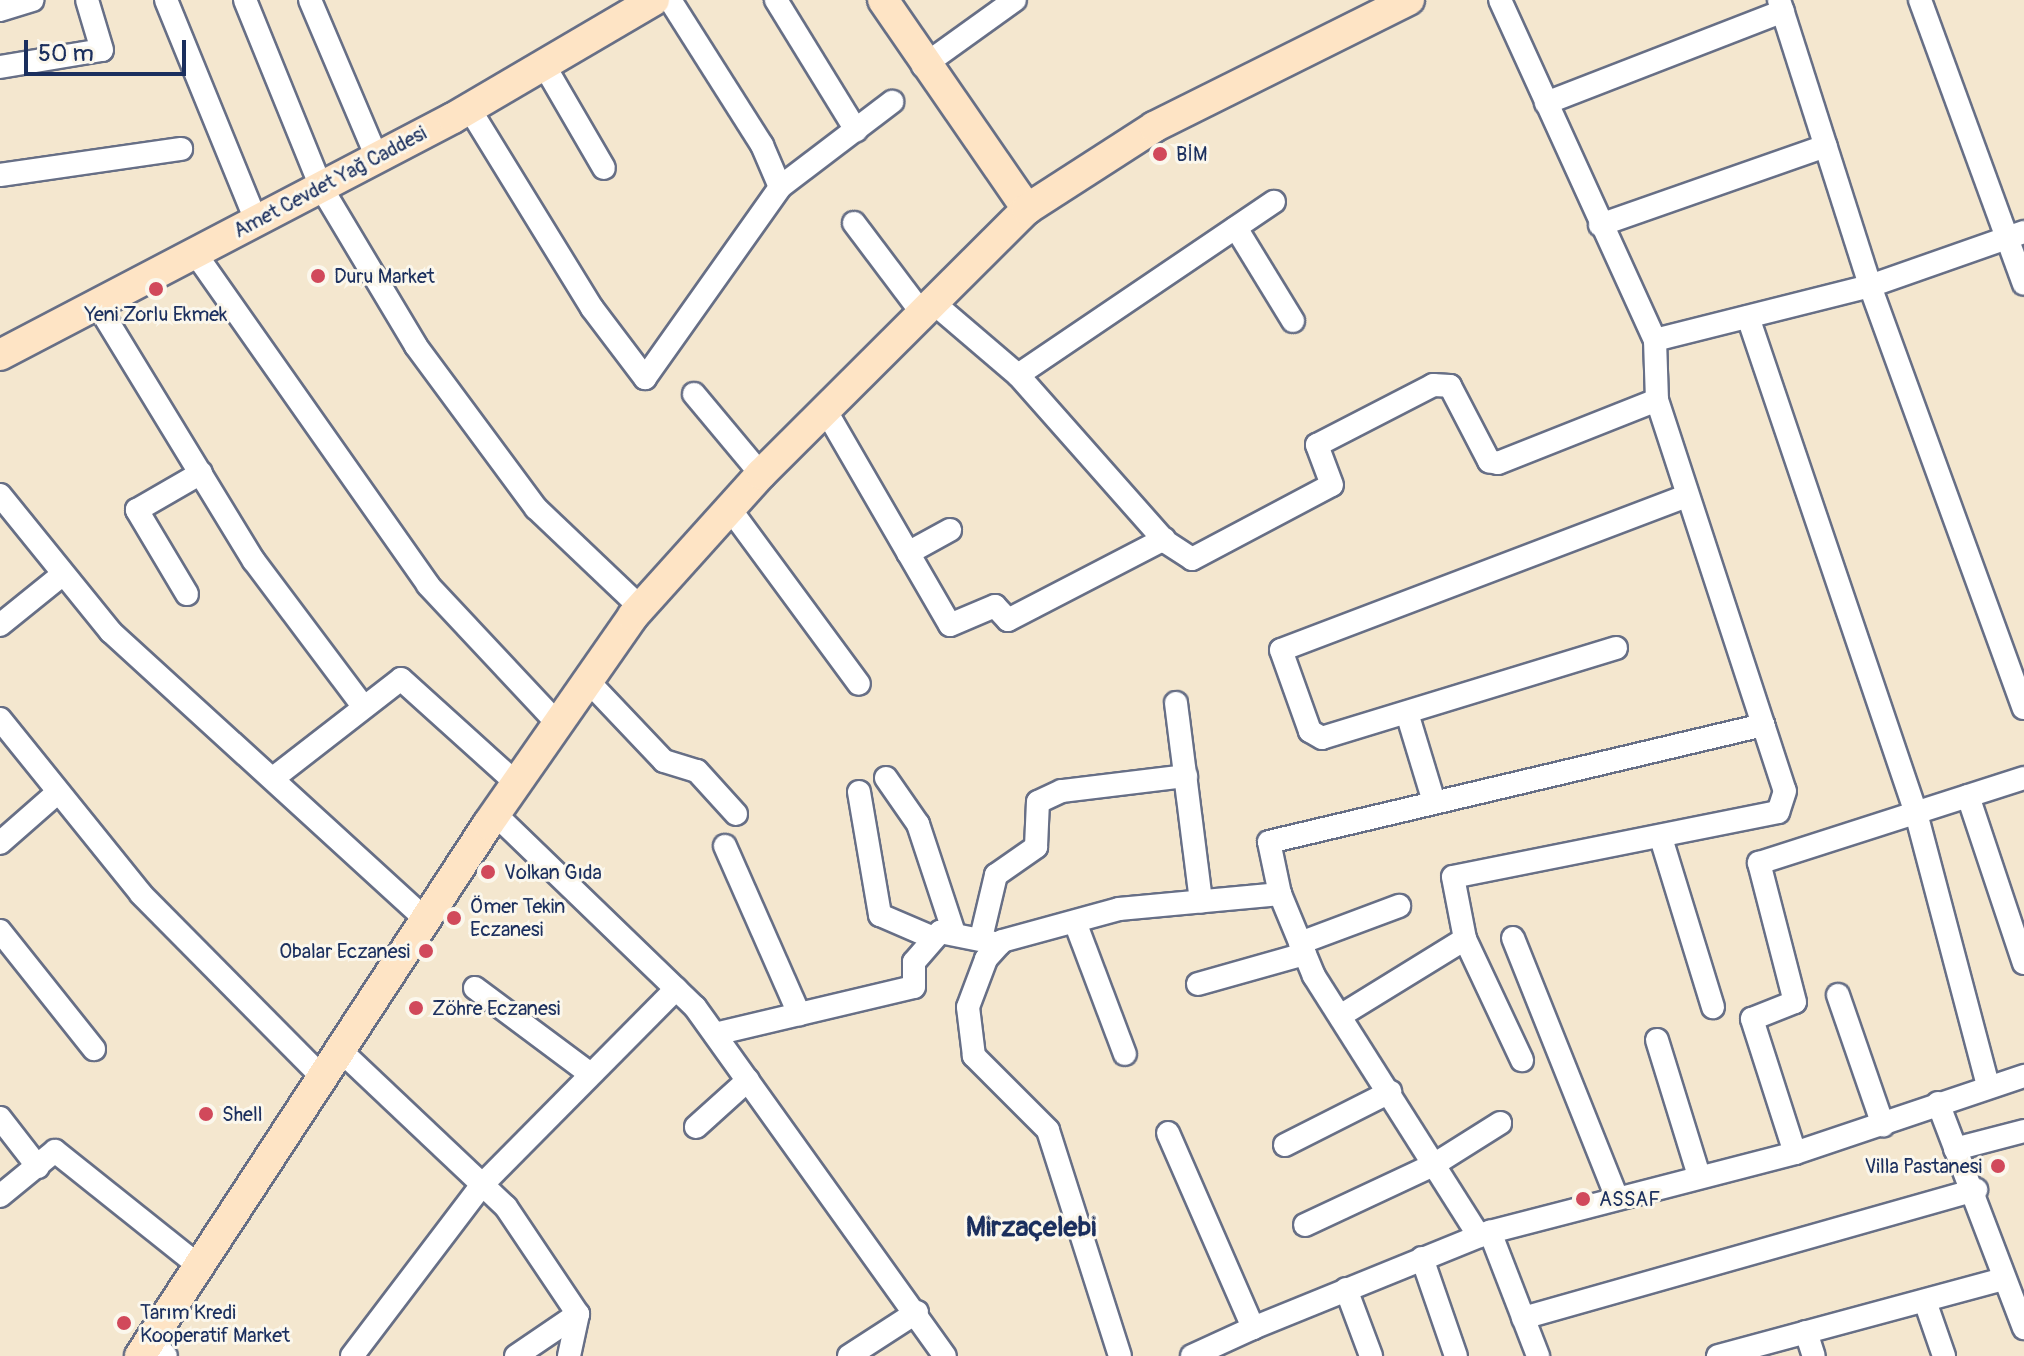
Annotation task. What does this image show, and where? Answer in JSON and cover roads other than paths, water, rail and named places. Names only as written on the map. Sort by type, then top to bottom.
[{"type":"main road","name":"Amet Cevdet Yağ Caddesi","points":[[0,355],[377,158],[654,0]]},
{"type":"main road","points":[[883,0],[923,66],[1027,209]]},
{"type":"main road","points":[[152,1350],[199,1266],[516,783],[641,608],[761,474],[930,311],[1027,209],[1154,127],[1409,0]]},
{"type":"street","points":[[0,10],[33,0]]},
{"type":"street","points":[[0,67],[102,50],[87,0]]},
{"type":"street","points":[[166,0],[256,220]]},
{"type":"street","points":[[245,0],[321,187],[416,346],[536,508],[641,608]]},
{"type":"street","points":[[310,0],[377,158]]},
{"type":"street","points":[[670,0],[762,145],[780,187]]},
{"type":"street","points":[[776,0],[856,130]]},
{"type":"street","points":[[923,66],[1015,0]]},
{"type":"street","points":[[1500,0],[1655,340],[1657,400],[1785,791],[1778,812],[1661,838],[1615,840],[1453,877],[1465,939],[1522,1060]]},
{"type":"street","points":[[1920,0],[2015,235],[2024,284]]},
{"type":"street","points":[[1546,103],[1781,6],[1870,286],[2024,708]]},
{"type":"street","points":[[544,65],[604,168]]},
{"type":"street","points":[[469,108],[592,308],[645,378],[780,187],[892,102]]},
{"type":"street","points":[[1600,225],[1826,146]]},
{"type":"street","points":[[0,175],[181,149]]},
{"type":"street","points":[[1018,375],[1274,202]]},
{"type":"street","points":[[854,223],[930,311],[1018,375],[1164,539],[1192,559],[1332,485],[1317,445],[1433,385],[1450,386],[1489,461],[1498,463],[1657,400]]},
{"type":"street","points":[[1236,228],[1293,321]]},
{"type":"street","points":[[1655,340],[1870,286],[2015,235]]},
{"type":"street","points":[[195,253],[428,585],[558,724]]},
{"type":"street","points":[[97,304],[316,653],[362,705]]},
{"type":"street","points":[[1748,317],[1916,813],[1988,1086]]},
{"type":"street","points":[[694,394],[761,474]]},
{"type":"street","points":[[826,411],[950,625],[995,606],[1008,620],[1164,539]]},
{"type":"street","points":[[187,594],[137,510],[201,473]]},
{"type":"street","points":[[0,495],[111,632],[276,776],[425,919]]},
{"type":"street","points":[[1616,648],[1322,738],[1310,731],[1281,650],[1687,496]]},
{"type":"street","points":[[730,509],[859,684]]},
{"type":"street","points":[[908,553],[950,530]]},
{"type":"street","points":[[0,625],[62,575]]},
{"type":"street","points":[[276,776],[362,705],[401,679],[516,783]]},
{"type":"street","points":[[588,681],[664,761],[697,771],[736,814]]},
{"type":"street","points":[[1176,703],[1201,901]]},
{"type":"street","points":[[1407,713],[1434,802]]},
{"type":"street","points":[[0,719],[141,894],[322,1077]]},
{"type":"street","points":[[1538,1356],[1485,1234],[1435,1164],[1340,1016],[1303,948],[1280,894],[1269,842],[1763,725]]},
{"type":"street","points":[[1120,1356],[1048,1130],[974,1056],[968,1007],[990,941],[996,875],[1036,847],[1038,802],[1062,791],[1186,776]]},
{"type":"street","points":[[886,778],[918,824],[953,930]]},
{"type":"street","points":[[1795,1153],[1752,1019],[1795,1002],[1759,863],[2024,778]]},
{"type":"street","points":[[0,843],[58,792]]},
{"type":"street","points":[[859,792],[880,915],[931,937]]},
{"type":"street","points":[[1968,796],[2024,963]]},
{"type":"street","points":[[495,814],[676,989],[715,1034],[917,1312],[945,1356]]},
{"type":"street","points":[[1661,838],[1713,1007]]},
{"type":"street","points":[[725,846],[799,1014]]},
{"type":"street","points":[[715,1034],[914,987],[914,962],[931,937],[953,930],[990,941],[1075,922],[1201,901],[1280,894]]},
{"type":"street","points":[[1198,984],[1303,948],[1399,906]]},
{"type":"street","points":[[1075,922],[1125,1054]]},
{"type":"street","points":[[0,931],[94,1049]]},
{"type":"street","points":[[1513,938],[1616,1196]]},
{"type":"street","points":[[1340,1016],[1465,939]]},
{"type":"street","points":[[475,988],[589,1073]]},
{"type":"street","points":[[352,1356],[482,1185],[589,1073],[676,989]]},
{"type":"street","points":[[1838,995],[1883,1125]]},
{"type":"street","points":[[1657,1040],[1699,1176]]},
{"type":"street","points":[[340,1050],[482,1185],[578,1314],[569,1356]]},
{"type":"street","points":[[1192,1356],[1346,1289],[1485,1234],[1616,1196],[1795,1153],[2024,1076]]},
{"type":"street","points":[[696,1127],[748,1080]]},
{"type":"street","points":[[1285,1145],[1390,1092]]},
{"type":"street","points":[[1938,1103],[1955,1149],[1976,1190],[2004,1279],[2024,1328]]},
{"type":"street","points":[[0,1118],[38,1167]]},
{"type":"street","points":[[1305,1225],[1435,1164],[1500,1123]]},
{"type":"street","points":[[1955,1149],[2024,1131]]},
{"type":"street","points":[[1168,1133],[1253,1328]]},
{"type":"street","points":[[0,1196],[55,1151],[199,1266]]},
{"type":"street","points":[[1523,1318],[1976,1190]]},
{"type":"street","points":[[1422,1258],[1456,1356]]},
{"type":"street","points":[[1718,1356],[1926,1304],[2004,1279]]},
{"type":"street","points":[[1346,1289],[1371,1356]]},
{"type":"street","points":[[1926,1304],[1944,1356]]},
{"type":"street","points":[[849,1356],[917,1312]]},
{"type":"street","points":[[516,1356],[578,1314]]},
{"type":"street","points":[[1806,1332],[1814,1356]]},
{"type":"place","name":"BİM","points":[[1160,154]]},
{"type":"place","name":"Duru Market","points":[[318,276]]},
{"type":"place","name":"Yeni Zorlu Ekmek","points":[[156,289]]},
{"type":"place","name":"Volkan Gıda","points":[[488,872]]},
{"type":"place","name":"Ömer Tekin Eczanesi","points":[[454,918]]},
{"type":"place","name":"Obalar Eczanesi","points":[[426,951]]},
{"type":"place","name":"Zöhre Eczanesi","points":[[416,1008]]},
{"type":"place","name":"Shell","points":[[206,1114]]},
{"type":"place","name":"Villa Pastanesi","points":[[1998,1166]]},
{"type":"place","name":"ASSAF","points":[[1583,1199]]},
{"type":"place","name":"Tarım Kredi Kooperatif Market","points":[[124,1323]]},
{"type":"district","name":"Mirzaçelebi","points":[[1031,1228]]}]
